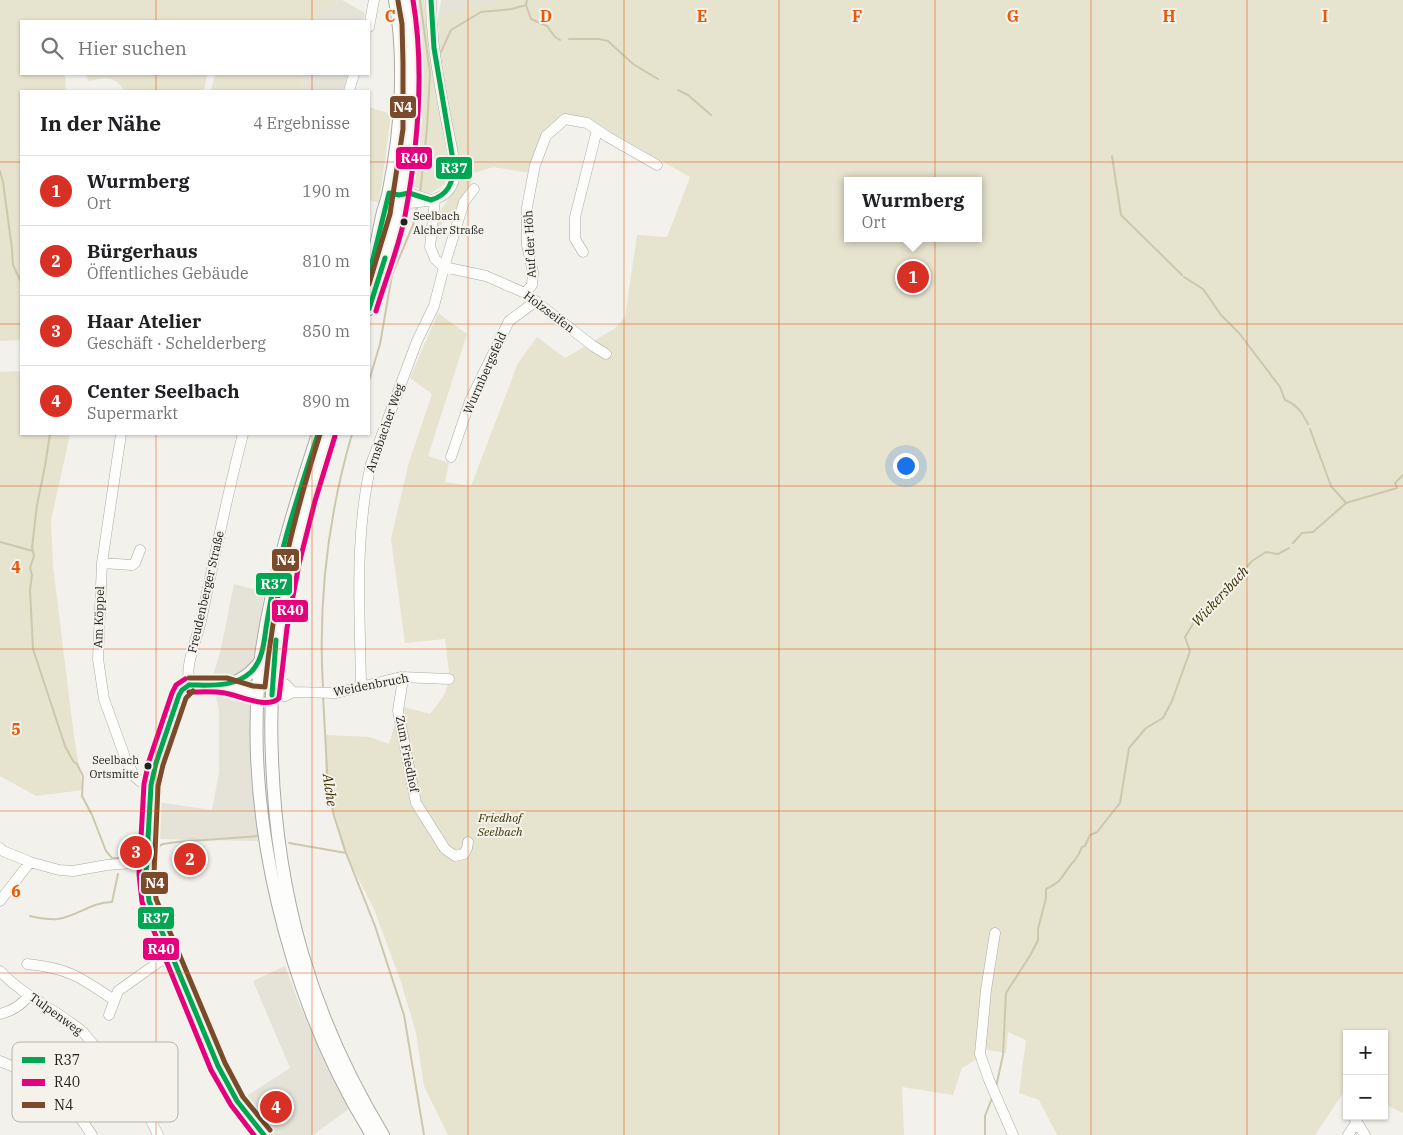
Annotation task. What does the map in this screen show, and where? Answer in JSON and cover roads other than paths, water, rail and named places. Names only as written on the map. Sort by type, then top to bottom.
[{"type":"main road","points":[[370,306],[397,213],[394,194],[395,154],[400,98],[399,30],[395,0]]},
{"type":"main road","points":[[370,272],[406,157],[412,96],[411,44],[405,0]]},
{"type":"main road","points":[[318,435],[301,486],[269,605],[259,688],[258,752],[261,806],[280,913],[296,970],[314,1021],[346,1090],[372,1135]]},
{"type":"main road","points":[[328,435],[310,490],[288,574],[279,620],[272,689],[271,736],[274,805],[282,870],[290,911],[301,951],[324,1017],[347,1069],[383,1135]]},
{"type":"main road","points":[[231,684],[251,673],[261,661]]},
{"type":"main road","points":[[259,688],[272,689]]},
{"type":"street","points":[[370,22],[374,0]]},
{"type":"street","points":[[394,194],[408,203],[412,198],[429,200],[445,193],[453,183],[454,166],[434,48],[431,0]]},
{"type":"street","points":[[349,90],[354,75]]},
{"type":"street","name":"Auf der Höh","points":[[525,293],[532,285],[533,272],[527,245],[527,207],[535,164],[546,136],[565,119],[587,123],[657,165]]},
{"type":"street","points":[[583,252],[575,239],[575,217],[597,130]]},
{"type":"street","name":"Arnsbacher Weg","points":[[361,686],[359,560],[360,530],[367,480],[371,464],[417,341],[434,306],[464,202],[474,189]]},
{"type":"street","points":[[429,200],[430,247],[435,259],[444,268]]},
{"type":"street","name":"Holzseifen","points":[[444,268],[486,276],[525,293],[606,354]]},
{"type":"street","name":"Wurmbergsfeld","points":[[451,457],[470,401],[509,321],[536,301]]},
{"type":"street","name":"Am Köppel","points":[[121,435],[102,563],[98,659],[101,687],[130,770],[141,782],[151,785]]},
{"type":"street","name":"Freudenberger Straße","points":[[189,685],[188,670],[243,435]]},
{"type":"street","points":[[102,563],[132,565],[135,563],[140,550]]},
{"type":"street","name":"Weidenbruch","points":[[272,689],[285,696],[293,692],[323,693],[344,691],[401,677],[449,679]]},
{"type":"street","name":"Zum Friedhof","points":[[401,677],[402,685],[398,711],[416,803],[437,838],[450,854],[454,856],[464,854],[468,842]]},
{"type":"street","points":[[259,688],[231,684],[189,685],[179,695],[156,763],[151,785],[147,888],[149,901],[170,954],[221,1073],[237,1101],[264,1135]]},
{"type":"street","points":[[1,851],[30,862],[59,870],[73,871],[125,862],[148,855]]},
{"type":"street","points":[[0,901],[30,862]]},
{"type":"street","points":[[995,933],[986,990],[980,1054],[1013,1135]]},
{"type":"street","points":[[109,1015],[118,991],[170,954]]},
{"type":"street","points":[[26,964],[49,966],[66,971],[78,976],[114,1000]]},
{"type":"street","name":"Tulpenweg","points":[[0,971],[14,984],[73,1024],[91,1042]]},
{"type":"street","points":[[0,1014],[17,1007],[25,1001],[29,994]]},
{"type":"street","points":[[0,1061],[12,1066]]},
{"type":"street","points":[[1348,1135],[1354,1120]]},
{"type":"street","points":[[1354,1120],[1365,1135]]},
{"type":"street","points":[[83,1122],[92,1135]]},
{"type":"street","name":"Tulpenweg","points":[[152,1122],[158,1135]]},
{"type":"waterway","name":"Alche","points":[[420,0],[430,73],[427,128],[420,194]]},
{"type":"waterway","name":"Alche","points":[[441,52],[451,30],[481,12],[512,9],[526,5],[527,0]]},
{"type":"waterway","points":[[526,5],[531,19],[547,26],[555,37],[560,40]]},
{"type":"waterway","points":[[569,39],[599,39],[608,41],[633,64],[658,79]]},
{"type":"waterway","points":[[678,90],[688,95],[711,115]]},
{"type":"waterway","points":[[1112,156],[1121,215],[1182,275]]},
{"type":"waterway","points":[[0,171],[13,265],[20,280]]},
{"type":"waterway","name":"Alche","points":[[370,378],[380,344],[392,275],[413,225],[417,206]]},
{"type":"waterway","points":[[1184,277],[1203,289],[1221,315],[1239,333],[1280,387],[1285,400],[1299,409],[1308,424]]},
{"type":"waterway","points":[[1310,429],[1331,486],[1346,503]]},
{"type":"waterway","points":[[50,435],[37,505],[32,548],[34,556],[30,568],[32,575],[30,590],[33,649],[65,746],[83,776],[82,796],[92,815],[106,851],[112,858],[131,858],[144,854]]},
{"type":"waterway","name":"Alche","points":[[323,688],[322,624],[327,560],[337,496],[352,435]]},
{"type":"waterway","name":"Wickersbach","points":[[1293,543],[1302,533],[1313,532],[1346,503],[1397,488],[1395,483],[1403,475]]},
{"type":"waterway","points":[[0,542],[33,551]]},
{"type":"waterway","name":"Wickersbach","points":[[996,1087],[1003,1055],[1006,993],[1038,940],[1038,929],[1046,898],[1046,889],[1060,879],[1078,856],[1082,847],[1085,846],[1090,835],[1097,832],[1120,803],[1129,748],[1146,728],[1163,718],[1172,701],[1190,651],[1185,637],[1199,614],[1221,596],[1252,561],[1266,552],[1278,554],[1289,548]]},
{"type":"waterway","name":"Alche","points":[[323,696],[328,787],[334,816],[346,853],[375,926],[404,1015],[424,1135]]},
{"type":"waterway","points":[[151,850],[163,844],[177,842],[258,836]]},
{"type":"waterway","points":[[289,843],[346,853]]},
{"type":"waterway","points":[[30,916],[58,919],[98,904],[112,902],[118,874]]},
{"type":"waterway","name":"Wickersbach","points":[[985,1135],[985,1116],[992,1098]]},
{"type":"place","name":"Seelbach Alcher Straße","points":[[404,222]]},
{"type":"place","name":"Wurmberg","points":[[913,277]]},
{"type":"place","name":"Seelbach Ortsmitte","points":[[148,766]]},
{"type":"place","name":"Haar Atelier","points":[[136,852]]},
{"type":"place","name":"Bürgerhaus","points":[[190,859]]},
{"type":"place","name":"Center Seelbach","points":[[276,1107]]},
{"type":"park label","name":"Friedhof Seelbach","points":[[500,825]]}]
